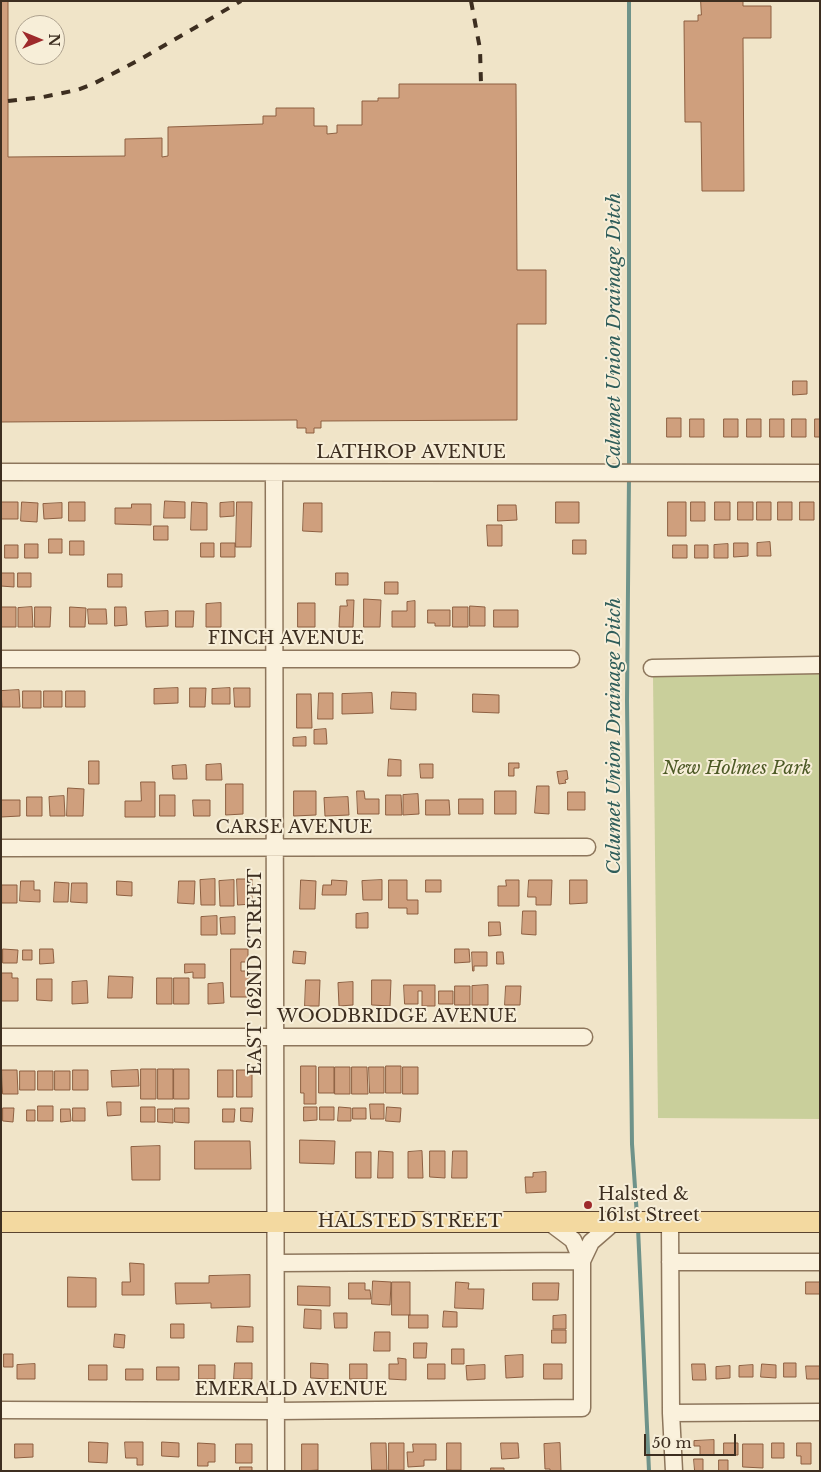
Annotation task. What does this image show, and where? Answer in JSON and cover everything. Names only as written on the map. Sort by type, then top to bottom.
[{"type":"main road","name":"HALSTED STREET","points":[[1,1222],[820,1222]]},
{"type":"street","name":"LATHROP AVENUE","points":[[1,472],[820,473]]},
{"type":"street","name":"EAST 162ND STREET","points":[[274,472],[276,1471]]},
{"type":"street","name":"FINCH AVENUE","points":[[1,660],[571,660]]},
{"type":"street","points":[[652,668],[820,666]]},
{"type":"street","name":"CARSE AVENUE","points":[[1,848],[587,847]]},
{"type":"street","name":"WOODBRIDGE AVENUE","points":[[1,1037],[584,1036]]},
{"type":"street","points":[[549,1222],[572,1240],[582,1261]]},
{"type":"street","points":[[582,1261],[591,1242],[614,1222]]},
{"type":"street","points":[[670,1222],[671,1413],[674,1471]]},
{"type":"street","points":[[276,1263],[582,1261]]},
{"type":"street","name":"EMERALD AVENUE","points":[[1,1410],[276,1411],[582,1408],[582,1261]]},
{"type":"street","points":[[670,1262],[820,1262]]},
{"type":"street","points":[[671,1413],[820,1412]]},
{"type":"green space","name":"New Holmes Park","points":[[820,674],[820,1119],[658,1118],[653,677]]},
{"type":"building","points":[[1,1],[8,1],[8,157],[125,156],[125,139],[162,138],[162,157],[168,156],[168,127],[263,124],[263,116],[276,116],[276,108],[314,108],[314,126],[327,126],[327,134],[337,133],[337,125],[362,125],[362,101],[378,101],[378,98],[399,98],[399,84],[516,84],[517,270],[546,270],[546,324],[517,324],[517,420],[321,421],[321,428],[314,428],[314,433],[306,433],[306,428],[297,428],[297,420],[1,422]]},
{"type":"building","points":[[701,1],[743,1],[743,6],[771,6],[771,38],[743,38],[744,191],[702,191],[701,122],[685,122],[684,21],[698,21],[698,15],[701,15]]},
{"type":"building","points":[[793,381],[807,381],[807,394],[793,395]]},
{"type":"building","points":[[667,418],[681,418],[681,437],[667,437]]},
{"type":"building","points":[[690,419],[704,419],[704,437],[690,437]]},
{"type":"building","points":[[724,419],[738,419],[738,437],[724,437]]},
{"type":"building","points":[[747,419],[761,419],[761,437],[747,437]]},
{"type":"building","points":[[770,419],[784,419],[784,437],[770,437]]},
{"type":"building","points":[[792,419],[806,419],[806,437],[792,437]]},
{"type":"building","points":[[815,419],[820,419],[820,437],[815,437]]},
{"type":"building","points":[[165,501],[185,502],[185,518],[164,518]]},
{"type":"building","points":[[1,502],[18,502],[18,519],[1,519]]},
{"type":"building","points":[[22,502],[38,503],[37,522],[21,521]]},
{"type":"building","points":[[69,502],[85,502],[85,521],[69,521]]},
{"type":"building","points":[[192,502],[207,503],[207,530],[191,530]]},
{"type":"building","points":[[234,502],[234,516],[220,517],[220,503]]},
{"type":"building","points":[[237,502],[252,502],[251,547],[236,547]]},
{"type":"building","points":[[556,502],[579,502],[579,523],[556,523]]},
{"type":"building","points":[[668,502],[686,502],[686,536],[668,536]]},
{"type":"building","points":[[691,502],[705,502],[705,521],[691,521]]},
{"type":"building","points":[[715,502],[730,502],[730,520],[715,520]]},
{"type":"building","points":[[738,502],[753,502],[753,520],[738,520]]},
{"type":"building","points":[[757,502],[771,502],[771,520],[757,520]]},
{"type":"building","points":[[778,502],[792,502],[792,520],[778,520]]},
{"type":"building","points":[[800,502],[814,502],[814,520],[800,520]]},
{"type":"building","points":[[62,503],[62,518],[44,519],[43,504]]},
{"type":"building","points":[[304,503],[322,503],[322,532],[303,531]]},
{"type":"building","points":[[132,504],[151,504],[151,525],[115,524],[115,508],[131,508]]},
{"type":"building","points":[[498,505],[516,505],[517,520],[498,521]]},
{"type":"building","points":[[487,525],[502,525],[502,546],[488,546]]},
{"type":"building","points":[[154,526],[168,526],[168,540],[154,540]]},
{"type":"building","points":[[49,539],[62,539],[62,553],[49,553]]},
{"type":"building","points":[[573,540],[586,540],[586,554],[573,554]]},
{"type":"building","points":[[70,541],[84,541],[84,555],[70,555]]},
{"type":"building","points":[[770,542],[771,556],[757,556],[757,543]]},
{"type":"building","points":[[201,543],[214,543],[214,557],[201,557]]},
{"type":"building","points":[[221,543],[235,543],[235,557],[221,557]]},
{"type":"building","points":[[734,543],[748,543],[748,556],[734,557]]},
{"type":"building","points":[[25,544],[38,544],[38,558],[25,558]]},
{"type":"building","points":[[728,544],[728,558],[714,558],[714,545]]},
{"type":"building","points":[[5,545],[18,545],[18,558],[5,558]]},
{"type":"building","points":[[673,545],[687,545],[687,558],[673,558]]},
{"type":"building","points":[[695,545],[708,545],[708,558],[695,558]]},
{"type":"building","points":[[1,573],[14,573],[14,587],[1,586]]},
{"type":"building","points":[[18,573],[31,573],[31,587],[18,587]]},
{"type":"building","points":[[336,573],[348,573],[348,585],[336,585]]},
{"type":"building","points":[[108,574],[122,574],[122,587],[108,587]]},
{"type":"building","points":[[385,582],[398,582],[398,594],[385,594]]},
{"type":"building","points":[[364,599],[381,600],[380,627],[364,627]]},
{"type":"building","points":[[347,600],[354,600],[353,627],[339,627],[340,606],[347,606]]},
{"type":"building","points":[[415,601],[415,627],[392,627],[392,611],[407,611],[407,602]]},
{"type":"building","points":[[221,603],[221,627],[206,627],[206,604]]},
{"type":"building","points":[[298,603],[315,603],[315,627],[298,627]]},
{"type":"building","points":[[470,606],[485,607],[485,626],[470,626]]},
{"type":"building","points":[[1,607],[16,607],[16,627],[1,627]]},
{"type":"building","points":[[32,607],[33,627],[18,627],[18,608]]},
{"type":"building","points":[[35,607],[51,607],[50,627],[35,627]]},
{"type":"building","points":[[70,607],[86,608],[85,627],[70,627]]},
{"type":"building","points":[[115,607],[126,607],[127,625],[115,626]]},
{"type":"building","points":[[453,607],[468,607],[468,627],[453,627]]},
{"type":"building","points":[[88,609],[106,609],[107,624],[89,624]]},
{"type":"building","points":[[428,610],[450,610],[450,626],[435,626],[435,623],[428,623]]},
{"type":"building","points":[[494,610],[518,610],[518,627],[494,627]]},
{"type":"building","points":[[168,611],[168,626],[146,627],[145,612]]},
{"type":"building","points":[[176,611],[194,611],[193,627],[176,627]]},
{"type":"building","points":[[178,688],[178,703],[154,704],[154,689]]},
{"type":"building","points":[[190,688],[206,688],[205,707],[190,707]]},
{"type":"building","points":[[230,688],[230,704],[212,704],[212,689]]},
{"type":"building","points":[[234,688],[250,688],[250,707],[235,707]]},
{"type":"building","points":[[19,690],[20,707],[2,707],[1,691]]},
{"type":"building","points":[[23,691],[41,691],[41,708],[23,708]]},
{"type":"building","points":[[44,691],[62,691],[62,707],[44,707]]},
{"type":"building","points":[[66,691],[85,691],[85,707],[66,707]]},
{"type":"building","points":[[392,692],[416,693],[416,710],[391,709]]},
{"type":"building","points":[[319,693],[333,693],[333,719],[318,719]]},
{"type":"building","points":[[372,693],[373,713],[342,714],[342,694]]},
{"type":"building","points":[[297,694],[311,694],[312,728],[297,728]]},
{"type":"building","points":[[473,694],[499,695],[499,713],[473,712]]},
{"type":"building","points":[[326,729],[327,744],[314,744],[314,730]]},
{"type":"building","points":[[306,737],[306,746],[293,746],[293,738]]},
{"type":"building","points":[[389,759],[401,760],[401,776],[388,776]]},
{"type":"building","points":[[89,761],[99,761],[99,784],[89,784]]},
{"type":"building","points":[[509,763],[519,763],[519,768],[514,768],[514,776],[509,776]]},
{"type":"building","points":[[221,764],[222,780],[206,780],[206,765]]},
{"type":"building","points":[[420,764],[433,764],[433,778],[421,778]]},
{"type":"building","points":[[186,765],[187,779],[173,779],[172,766]]},
{"type":"building","points":[[567,771],[568,779],[565,780],[566,783],[559,784],[557,772]]},
{"type":"building","points":[[141,782],[155,782],[155,817],[125,817],[125,801],[141,801]]},
{"type":"building","points":[[226,784],[243,784],[243,814],[226,815]]},
{"type":"building","points":[[537,786],[549,786],[549,814],[535,813]]},
{"type":"building","points":[[68,788],[84,789],[83,816],[67,816]]},
{"type":"building","points":[[294,791],[316,791],[316,815],[294,816]]},
{"type":"building","points":[[357,791],[364,791],[365,799],[379,799],[379,814],[358,814]]},
{"type":"building","points":[[495,791],[516,791],[516,814],[495,814]]},
{"type":"building","points":[[568,792],[585,792],[585,810],[568,810]]},
{"type":"building","points":[[418,794],[419,814],[403,815],[403,795]]},
{"type":"building","points":[[160,795],[175,795],[175,816],[160,816]]},
{"type":"building","points":[[386,795],[401,795],[402,815],[386,815]]},
{"type":"building","points":[[64,796],[65,816],[50,816],[49,797]]},
{"type":"building","points":[[27,797],[42,797],[42,816],[27,816]]},
{"type":"building","points":[[348,797],[349,815],[325,816],[324,798]]},
{"type":"building","points":[[459,799],[483,799],[483,814],[459,814]]},
{"type":"building","points":[[1,800],[20,800],[20,816],[1,817]]},
{"type":"building","points":[[193,800],[210,800],[210,816],[194,816]]},
{"type":"building","points":[[426,800],[449,800],[450,815],[426,815]]},
{"type":"building","points":[[215,879],[215,905],[201,905],[200,880]]},
{"type":"building","points":[[237,879],[252,879],[252,904],[238,905]]},
{"type":"building","points":[[234,880],[234,906],[220,906],[219,881]]},
{"type":"building","points":[[301,880],[316,881],[315,909],[300,909]]},
{"type":"building","points":[[332,880],[347,881],[346,895],[322,895],[323,885],[331,885]]},
{"type":"building","points":[[382,880],[382,900],[363,900],[362,881]]},
{"type":"building","points":[[389,880],[407,880],[407,900],[418,900],[418,914],[407,914],[407,908],[389,908]]},
{"type":"building","points":[[426,880],[441,880],[441,892],[426,892]]},
{"type":"building","points":[[506,880],[519,880],[519,906],[498,906],[498,886],[506,886]]},
{"type":"building","points":[[529,880],[552,880],[551,905],[536,905],[536,897],[528,897]]},
{"type":"building","points":[[570,880],[587,880],[587,903],[570,904]]},
{"type":"building","points":[[21,881],[34,881],[34,890],[40,890],[40,902],[20,901]]},
{"type":"building","points":[[117,881],[132,882],[132,896],[117,895]]},
{"type":"building","points":[[179,881],[195,881],[194,904],[178,903]]},
{"type":"building","points":[[55,882],[69,883],[68,902],[54,902]]},
{"type":"building","points":[[72,883],[87,883],[87,903],[71,902]]},
{"type":"building","points":[[2,885],[17,885],[17,903],[2,903]]},
{"type":"building","points":[[523,911],[536,911],[536,935],[522,934]]},
{"type":"building","points":[[368,913],[368,928],[356,928],[356,914]]},
{"type":"building","points":[[217,916],[217,935],[201,935],[201,917]]},
{"type":"building","points":[[235,917],[235,934],[221,934],[220,918]]},
{"type":"building","points":[[489,922],[500,922],[501,935],[489,936]]},
{"type":"building","points":[[3,949],[18,950],[17,963],[3,963]]},
{"type":"building","points":[[40,949],[53,949],[54,963],[40,964]]},
{"type":"building","points":[[231,949],[248,949],[248,962],[241,962],[241,971],[249,971],[249,997],[231,997]]},
{"type":"building","points":[[455,949],[469,949],[470,962],[455,963]]},
{"type":"building","points":[[23,950],[32,950],[32,960],[23,960]]},
{"type":"building","points":[[294,951],[306,952],[305,964],[293,963]]},
{"type":"building","points":[[472,952],[487,952],[487,966],[474,966],[473,971]]},
{"type":"building","points":[[497,952],[503,952],[504,964],[497,964]]},
{"type":"building","points":[[185,964],[205,964],[205,978],[193,978],[193,972],[185,973]]},
{"type":"building","points":[[2,973],[12,973],[12,978],[18,978],[18,1001],[2,1001]]},
{"type":"building","points":[[109,976],[133,977],[132,998],[108,998]]},
{"type":"building","points":[[157,978],[172,978],[172,1004],[157,1004]]},
{"type":"building","points":[[174,978],[189,978],[189,1004],[174,1004]]},
{"type":"building","points":[[37,979],[52,979],[52,1001],[37,1000]]},
{"type":"building","points":[[306,980],[320,980],[319,1006],[305,1006]]},
{"type":"building","points":[[372,980],[391,980],[390,1006],[372,1005]]},
{"type":"building","points":[[87,981],[88,1003],[72,1004],[72,982]]},
{"type":"building","points":[[353,982],[353,1005],[339,1006],[338,983]]},
{"type":"building","points":[[223,983],[224,1003],[208,1004],[208,984]]},
{"type":"building","points":[[404,985],[435,985],[435,1006],[422,1006],[422,991],[418,991],[418,1004],[405,1004]]},
{"type":"building","points":[[488,985],[488,1005],[472,1005],[472,986]]},
{"type":"building","points":[[455,986],[470,986],[470,1005],[455,1005]]},
{"type":"building","points":[[506,986],[521,986],[520,1005],[505,1005]]},
{"type":"building","points":[[439,991],[453,991],[453,1004],[439,1004]]},
{"type":"building","points":[[301,1066],[316,1066],[316,1104],[304,1104],[304,1093],[301,1093]]},
{"type":"building","points":[[386,1066],[401,1066],[401,1093],[386,1093]]},
{"type":"building","points":[[319,1067],[334,1067],[334,1093],[319,1093]]},
{"type":"building","points":[[335,1067],[350,1067],[350,1094],[335,1094]]},
{"type":"building","points":[[352,1067],[367,1067],[368,1094],[352,1094]]},
{"type":"building","points":[[369,1067],[384,1067],[384,1093],[370,1093]]},
{"type":"building","points":[[403,1067],[418,1067],[418,1094],[403,1094]]},
{"type":"building","points":[[141,1069],[156,1069],[156,1099],[141,1099]]},
{"type":"building","points":[[158,1069],[173,1069],[173,1099],[158,1099]]},
{"type":"building","points":[[174,1069],[189,1069],[189,1099],[174,1099]]},
{"type":"building","points":[[2,1070],[17,1070],[18,1094],[3,1094]]},
{"type":"building","points":[[73,1070],[88,1070],[88,1090],[73,1090]]},
{"type":"building","points":[[138,1070],[139,1086],[112,1087],[111,1071]]},
{"type":"building","points":[[218,1070],[233,1070],[233,1097],[218,1097]]},
{"type":"building","points":[[237,1070],[252,1070],[252,1097],[237,1097]]},
{"type":"building","points":[[20,1071],[35,1071],[35,1090],[20,1090]]},
{"type":"building","points":[[38,1071],[53,1071],[53,1090],[38,1090]]},
{"type":"building","points":[[55,1071],[70,1071],[70,1090],[55,1090]]},
{"type":"building","points":[[107,1102],[121,1102],[121,1115],[108,1116]]},
{"type":"building","points":[[370,1104],[384,1104],[384,1119],[371,1119]]},
{"type":"building","points":[[38,1106],[53,1106],[53,1121],[38,1121]]},
{"type":"building","points":[[141,1107],[155,1107],[155,1122],[141,1122]]},
{"type":"building","points":[[304,1107],[317,1107],[317,1120],[304,1121]]},
{"type":"building","points":[[320,1107],[334,1107],[334,1120],[320,1120]]},
{"type":"building","points":[[339,1107],[351,1108],[351,1121],[338,1121]]},
{"type":"building","points":[[387,1107],[401,1108],[400,1122],[386,1121]]},
{"type":"building","points":[[3,1108],[14,1108],[13,1122],[3,1121]]},
{"type":"building","points":[[73,1108],[85,1108],[85,1121],[73,1121]]},
{"type":"building","points":[[175,1108],[189,1108],[189,1123],[175,1122]]},
{"type":"building","points":[[241,1108],[253,1108],[252,1122],[241,1121]]},
{"type":"building","points":[[353,1108],[366,1108],[366,1119],[353,1119]]},
{"type":"building","points":[[61,1109],[70,1109],[71,1121],[61,1122]]},
{"type":"building","points":[[158,1109],[173,1109],[173,1123],[158,1122]]},
{"type":"building","points":[[223,1109],[235,1109],[234,1122],[223,1122]]},
{"type":"building","points":[[27,1110],[35,1110],[35,1121],[27,1121]]},
{"type":"building","points":[[300,1140],[335,1141],[334,1164],[300,1163]]},
{"type":"building","points":[[195,1141],[250,1141],[251,1169],[195,1169]]},
{"type":"building","points":[[160,1146],[160,1180],[132,1180],[131,1147]]},
{"type":"building","points":[[379,1151],[393,1152],[393,1178],[378,1178]]},
{"type":"building","points":[[422,1151],[423,1178],[408,1178],[408,1152]]},
{"type":"building","points":[[430,1151],[445,1151],[445,1178],[430,1177]]},
{"type":"building","points":[[453,1151],[467,1151],[467,1178],[452,1178]]},
{"type":"building","points":[[356,1152],[371,1152],[371,1178],[356,1178]]},
{"type":"building","points":[[546,1172],[546,1192],[526,1193],[525,1177],[533,1177],[533,1173]]},
{"type":"building","points":[[130,1263],[144,1264],[144,1295],[122,1295],[122,1282],[130,1282]]},
{"type":"building","points":[[250,1275],[250,1307],[211,1308],[211,1303],[176,1304],[175,1283],[209,1283],[209,1276]]},
{"type":"building","points":[[68,1277],[96,1278],[96,1307],[68,1307]]},
{"type":"building","points":[[373,1281],[391,1282],[390,1305],[372,1304]]},
{"type":"building","points":[[392,1282],[410,1282],[410,1315],[392,1315]]},
{"type":"building","points":[[456,1282],[469,1283],[468,1289],[484,1289],[483,1309],[455,1308]]},
{"type":"building","points":[[806,1282],[820,1282],[820,1294],[806,1294]]},
{"type":"building","points":[[349,1283],[365,1283],[365,1290],[370,1290],[371,1299],[349,1299]]},
{"type":"building","points":[[533,1283],[559,1283],[558,1300],[533,1300]]},
{"type":"building","points":[[298,1286],[330,1287],[330,1306],[298,1305]]},
{"type":"building","points":[[305,1309],[321,1310],[321,1329],[304,1328]]},
{"type":"building","points":[[444,1311],[457,1312],[457,1327],[443,1327]]},
{"type":"building","points":[[334,1313],[347,1313],[347,1328],[335,1328]]},
{"type":"building","points":[[409,1315],[428,1315],[428,1328],[409,1328]]},
{"type":"building","points":[[566,1315],[566,1329],[553,1329],[553,1316]]},
{"type":"building","points":[[171,1324],[184,1324],[184,1338],[171,1338]]},
{"type":"building","points":[[238,1326],[253,1327],[253,1342],[237,1342]]},
{"type":"building","points":[[552,1330],[566,1330],[566,1343],[552,1343]]},
{"type":"building","points":[[375,1332],[390,1332],[390,1351],[374,1351]]},
{"type":"building","points":[[115,1334],[125,1335],[124,1348],[114,1347]]},
{"type":"building","points":[[414,1343],[427,1343],[426,1358],[414,1358]]},
{"type":"building","points":[[452,1349],[464,1349],[464,1364],[452,1364]]},
{"type":"building","points":[[4,1354],[13,1354],[13,1367],[4,1367]]},
{"type":"building","points":[[523,1355],[523,1377],[506,1378],[505,1356]]},
{"type":"building","points":[[398,1358],[406,1359],[406,1380],[389,1379],[389,1364],[398,1364]]},
{"type":"building","points":[[235,1363],[252,1363],[252,1379],[234,1379]]},
{"type":"building","points":[[311,1363],[328,1364],[328,1379],[311,1378]]},
{"type":"building","points":[[784,1363],[796,1363],[796,1377],[784,1377]]},
{"type":"building","points":[[35,1364],[35,1379],[17,1379],[17,1365]]},
{"type":"building","points":[[350,1364],[367,1364],[367,1379],[350,1379]]},
{"type":"building","points":[[428,1364],[445,1364],[445,1379],[428,1379]]},
{"type":"building","points":[[544,1364],[562,1364],[562,1379],[544,1379]]},
{"type":"building","points":[[692,1364],[705,1364],[706,1380],[693,1380]]},
{"type":"building","points":[[762,1364],[776,1365],[776,1378],[761,1377]]},
{"type":"building","points":[[89,1365],[107,1365],[107,1380],[89,1380]]},
{"type":"building","points":[[199,1365],[215,1365],[215,1379],[199,1379]]},
{"type":"building","points":[[485,1365],[485,1379],[467,1380],[466,1366]]},
{"type":"building","points":[[753,1365],[753,1377],[739,1377],[739,1366]]},
{"type":"building","points":[[730,1366],[730,1378],[716,1379],[716,1367]]},
{"type":"building","points":[[806,1366],[820,1366],[820,1379],[807,1379]]},
{"type":"building","points":[[157,1367],[179,1367],[179,1380],[157,1380]]},
{"type":"building","points":[[126,1369],[143,1369],[143,1380],[126,1380]]},
{"type":"building","points":[[714,1440],[714,1455],[700,1455],[700,1446],[694,1446],[694,1441]]},
{"type":"building","points":[[89,1442],[108,1443],[107,1463],[89,1462]]},
{"type":"building","points":[[125,1442],[143,1442],[143,1465],[137,1465],[137,1458],[126,1458]]},
{"type":"building","points":[[162,1442],[179,1443],[179,1457],[162,1456]]},
{"type":"building","points":[[198,1443],[215,1444],[215,1462],[208,1462],[208,1466],[198,1466]]},
{"type":"building","points":[[371,1443],[386,1443],[387,1470],[372,1470]]},
{"type":"building","points":[[389,1443],[404,1443],[404,1470],[389,1470]]},
{"type":"building","points":[[447,1443],[461,1443],[461,1470],[447,1470]]},
{"type":"building","points":[[501,1443],[518,1443],[519,1458],[502,1459]]},
{"type":"building","points":[[560,1443],[561,1471],[545,1469],[544,1444]]},
{"type":"building","points":[[724,1443],[738,1443],[738,1455],[724,1455]]},
{"type":"building","points":[[772,1443],[784,1443],[784,1458],[772,1458]]},
{"type":"building","points":[[797,1443],[811,1443],[811,1464],[801,1464],[801,1456],[797,1456]]},
{"type":"building","points":[[15,1444],[33,1444],[33,1457],[15,1458]]},
{"type":"building","points":[[236,1444],[252,1444],[252,1463],[236,1463]]},
{"type":"building","points":[[302,1444],[318,1444],[318,1470],[302,1471]]},
{"type":"building","points":[[413,1444],[436,1444],[436,1460],[424,1460],[424,1466],[408,1467],[407,1452],[413,1452]]},
{"type":"building","points":[[743,1444],[763,1444],[763,1468],[743,1467]]},
{"type":"building","points":[[694,1459],[703,1459],[703,1471],[695,1471]]},
{"type":"building","points":[[719,1460],[728,1460],[728,1471],[719,1471]]},
{"type":"building","points":[[240,1467],[252,1467],[252,1471],[240,1471]]},
{"type":"building","points":[[491,1468],[504,1468],[504,1471],[491,1471]]},
{"type":"waterway","name":"Calumet Union Drainage Ditch","points":[[629,1],[629,469]]},
{"type":"waterway","name":"Calumet Union Drainage Ditch","points":[[629,476],[627,701],[632,1144],[637,1216]]},
{"type":"waterway","name":"Calumet Union Drainage Ditch","points":[[638,1228],[649,1471]]},
{"type":"railway","points":[[8,101],[43,97],[77,90],[93,84],[139,60],[241,1]]},
{"type":"railway","points":[[471,1],[480,49],[481,84]]},
{"type":"place","name":"Halsted & 161st Street","points":[[588,1205]]}]
